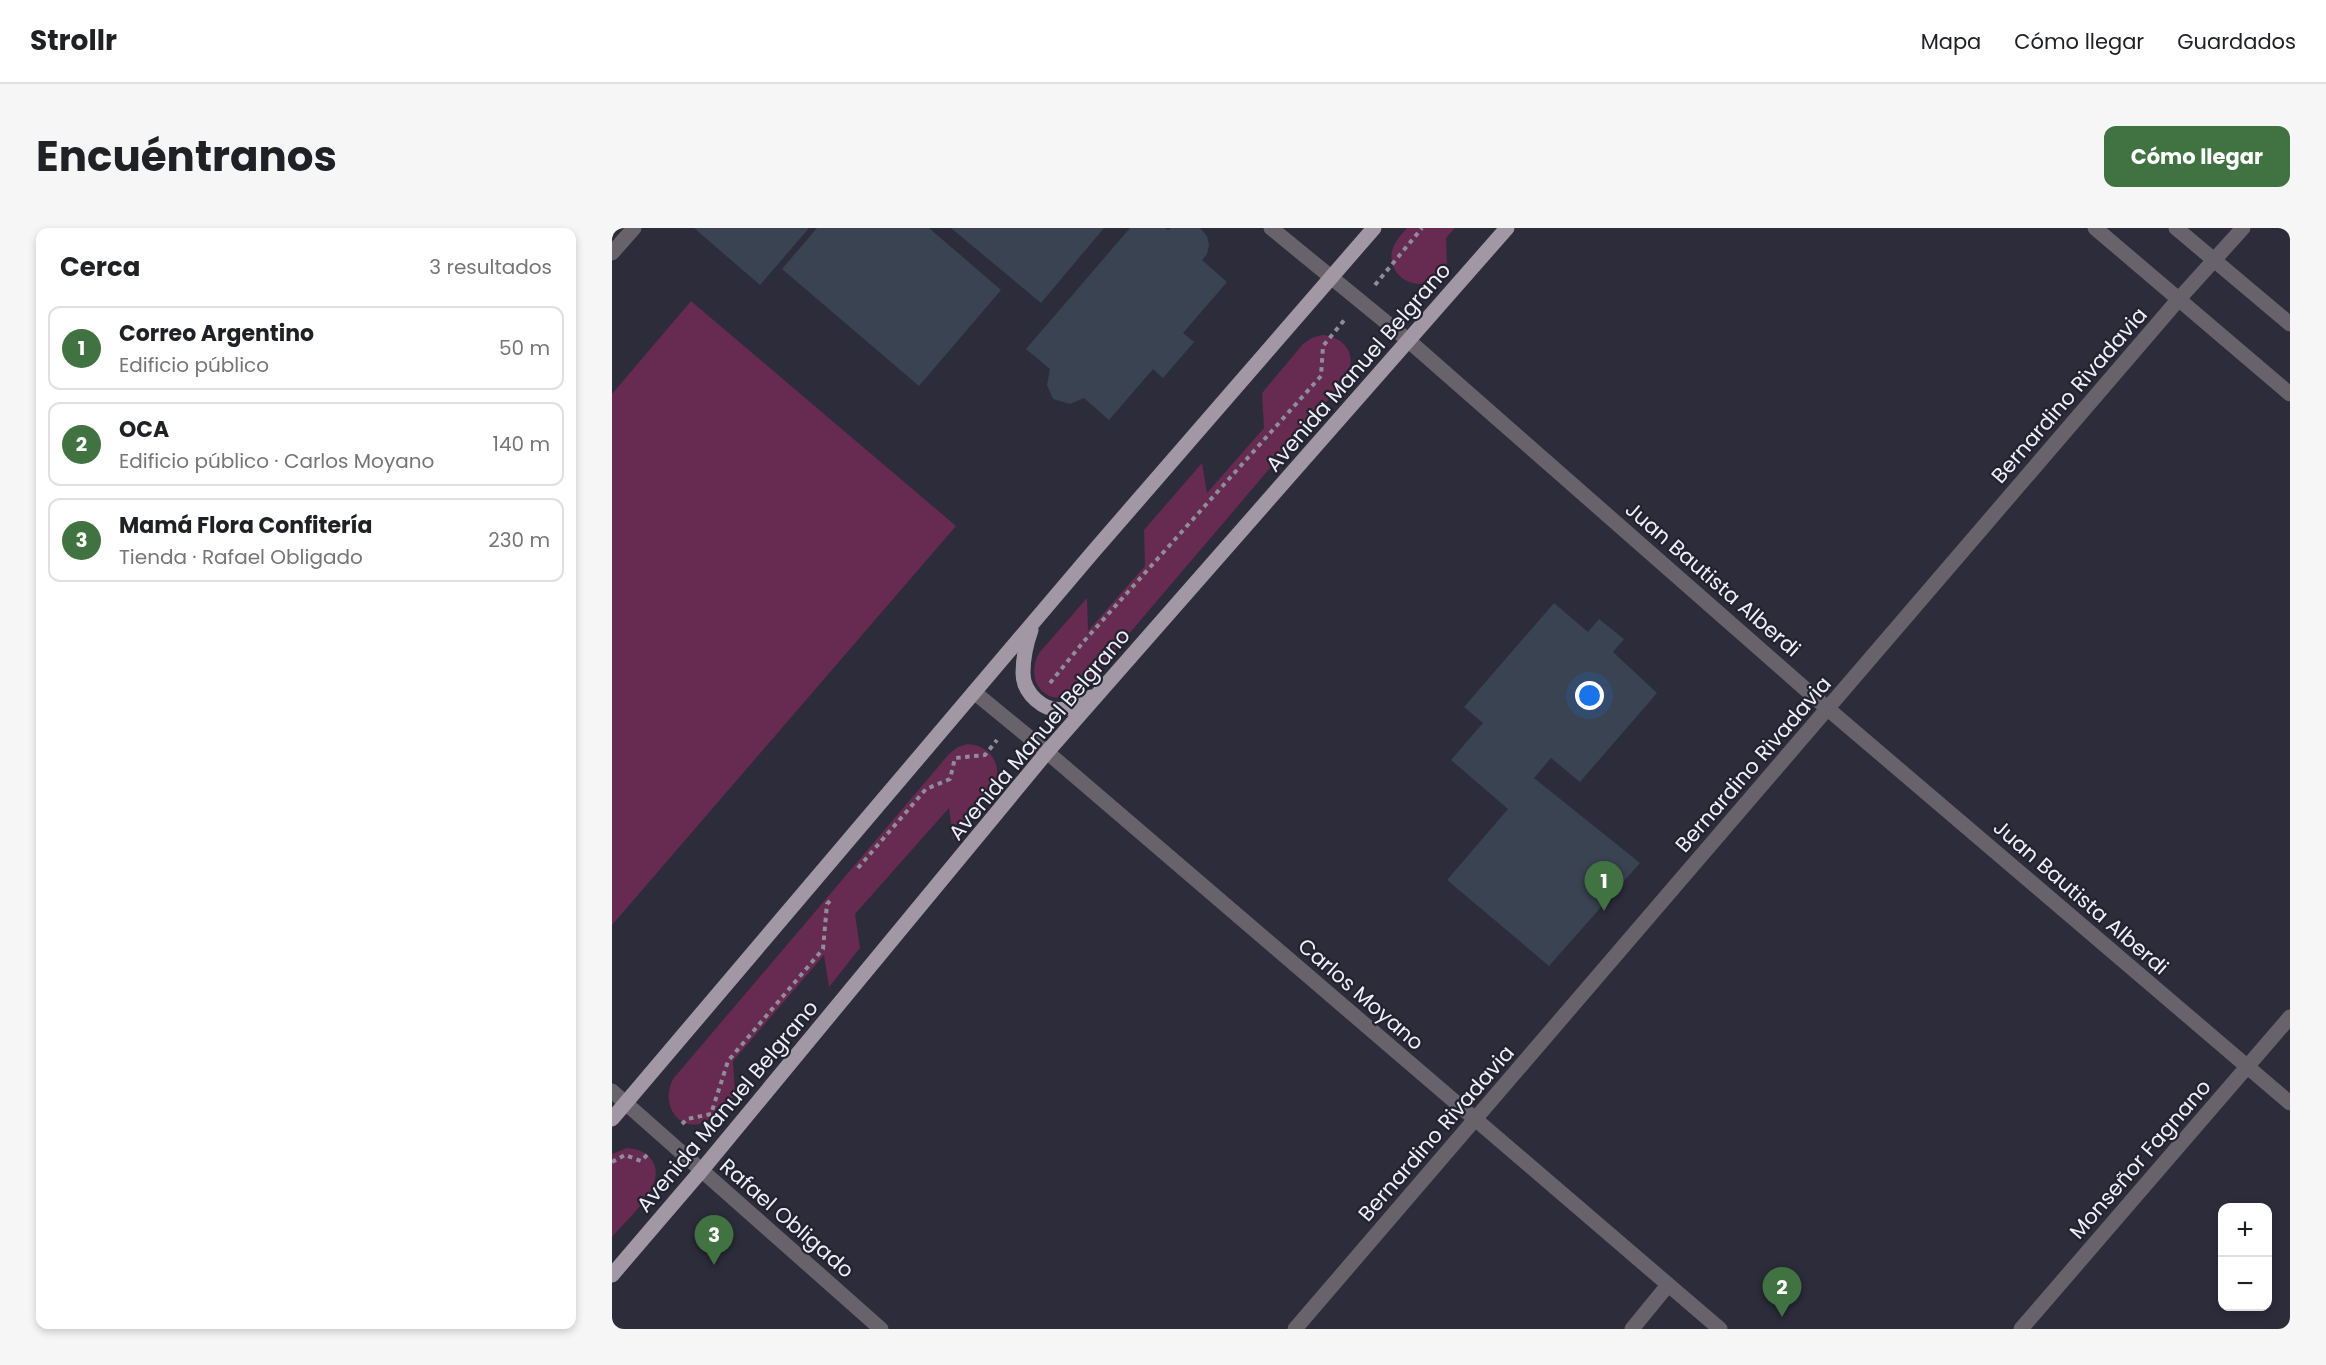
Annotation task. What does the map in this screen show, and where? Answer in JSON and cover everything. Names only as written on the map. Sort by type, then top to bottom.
[{"type":"main road","points":[[612,1119],[1093,552],[1374,228]]},
{"type":"main road","name":"Avenida Manuel Belgrano","points":[[612,1275],[701,1171],[1047,752],[1507,228]]},
{"type":"main road","points":[[1033,625],[1026,646],[1023,675],[1027,689],[1036,701],[1049,708],[1063,710],[1077,705],[1102,690]]},
{"type":"street","points":[[612,253],[634,228]]},
{"type":"street","name":"Juan Bautista Alberdi","points":[[1271,228],[1409,341],[1828,709],[2290,1103]]},
{"type":"street","points":[[2095,228],[2290,394]]},
{"type":"street","points":[[2176,228],[2290,324]]},
{"type":"street","name":"Bernardino Rivadavia","points":[[1295,1329],[2178,300],[2243,228]]},
{"type":"street","name":"Carlos Moyano","points":[[974,692],[1720,1329]]},
{"type":"street","name":"Monseñor Fagnano","points":[[2022,1329],[2290,1017]]},
{"type":"street","name":"Rafael Obligado","points":[[612,1091],[881,1329]]},
{"type":"street","points":[[1632,1329],[1668,1285]]},
{"type":"path","points":[[1036,701],[1085,640],[1321,376],[1323,346],[1422,228]]},
{"type":"path","points":[[857,869],[926,789],[950,779],[955,758],[985,755],[1011,723]]},
{"type":"path","points":[[612,1162],[625,1155],[641,1161],[687,1119],[711,1114],[728,1061],[823,949],[827,904],[834,896]]},
{"type":"shaded area","points":[[1407,228],[1455,228],[1446,238],[1447,266],[1429,282],[1421,284],[1406,281],[1395,271],[1392,264],[1393,248]]},
{"type":"shaded area","points":[[691,301],[956,526],[612,925],[612,394]]},
{"type":"shaded area","points":[[1322,335],[1338,340],[1348,350],[1351,364],[1345,380],[1082,689],[1061,698],[1043,692],[1034,676],[1039,653],[1087,598],[1088,631],[1145,566],[1144,530],[1202,463],[1207,493],[1264,428],[1262,393],[1303,344]]},
{"type":"shaded area","points":[[968,744],[982,748],[991,755],[996,766],[997,780],[953,840],[949,808],[855,914],[860,948],[829,987],[824,955],[733,1061],[735,1095],[707,1121],[689,1124],[681,1121],[671,1108],[669,1099],[669,1089],[673,1079],[949,754],[958,747]]},
{"type":"shaded area","points":[[627,1148],[649,1156],[655,1169],[655,1179],[644,1201],[612,1237],[612,1154]]},
{"type":"building","points":[[694,228],[809,228],[760,285]]},
{"type":"building","points":[[817,228],[929,228],[1001,290],[919,386],[782,269]]},
{"type":"building","points":[[951,228],[1104,228],[1041,303]]},
{"type":"building","points":[[1130,228],[1165,228],[1168,230],[1171,228],[1200,228],[1207,236],[1209,245],[1207,254],[1202,260],[1227,282],[1183,333],[1194,342],[1163,378],[1153,369],[1109,420],[1084,398],[1070,404],[1053,399],[1047,385],[1050,369],[1026,349]]},
{"type":"building","points":[[1554,603],[1588,632],[1599,619],[1624,639],[1613,652],[1657,693],[1580,782],[1551,758],[1534,778],[1640,863],[1549,966],[1447,880],[1508,809],[1451,760],[1483,723],[1464,707]]},
{"type":"place","name":"Correo Argentino","points":[[1604,911]]},
{"type":"place","name":"Mamá Flora Confitería","points":[[714,1265]]},
{"type":"place","name":"OCA","points":[[1782,1317]]}]
